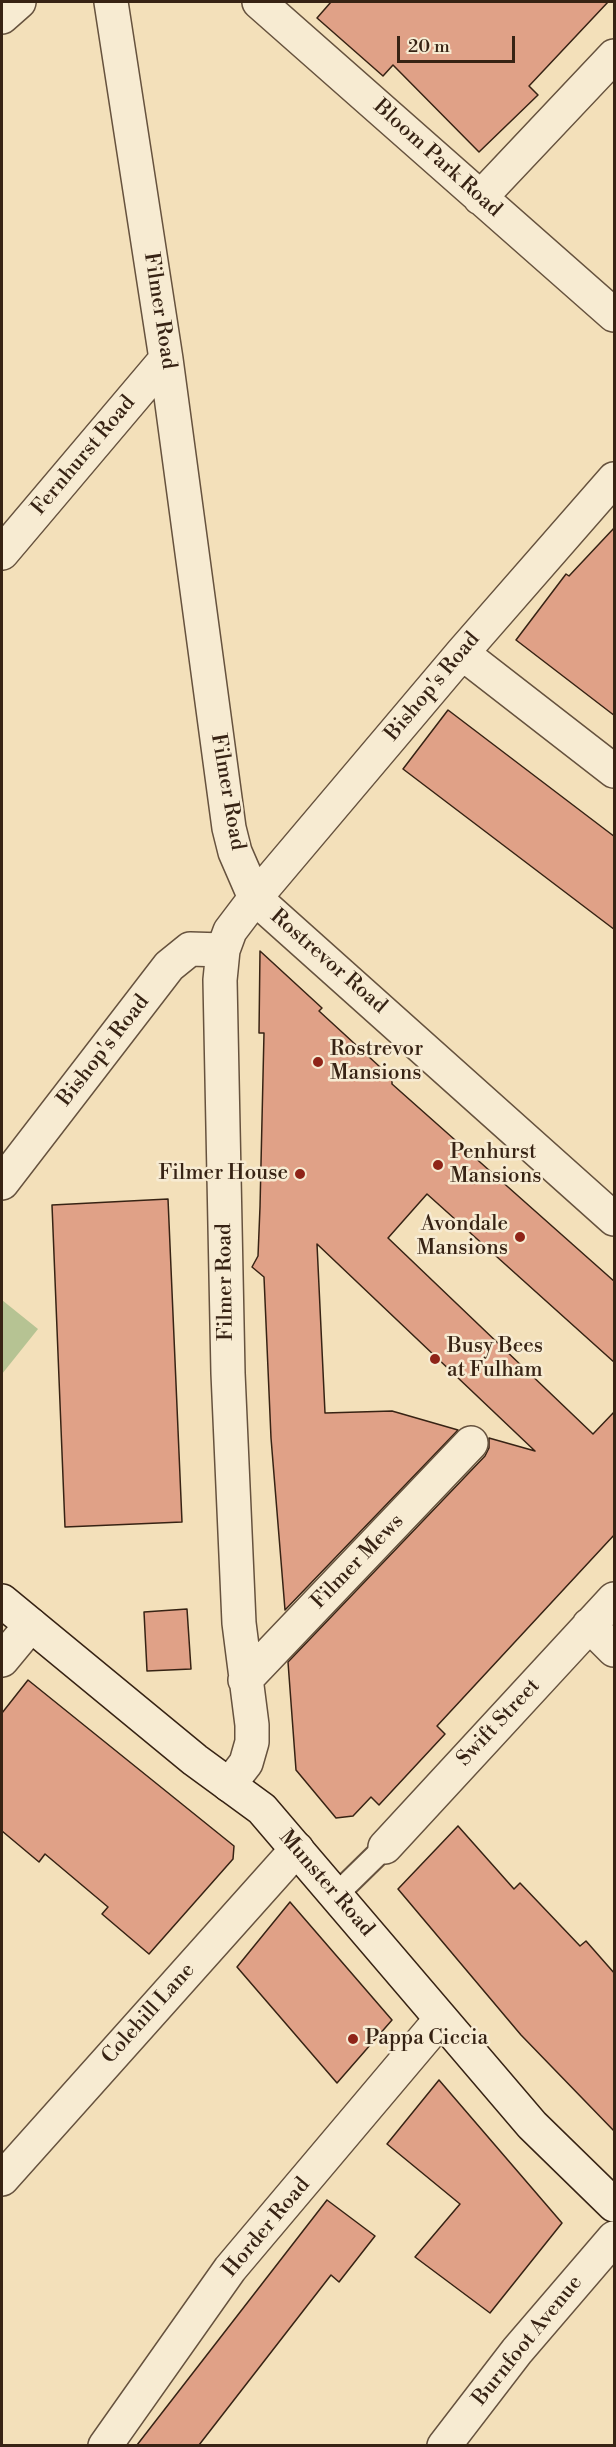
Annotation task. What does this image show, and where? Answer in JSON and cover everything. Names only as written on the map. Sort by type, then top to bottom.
[{"type":"street","points":[[2,17],[19,2]]},
{"type":"street","name":"Filmer Road","points":[[111,2],[166,359],[229,828],[235,852],[255,898],[230,931],[223,950],[220,980],[228,1372],[239,1623],[252,1725],[252,1742],[246,1763],[230,1785]]},
{"type":"street","name":"Bloom Park Road","points":[[268,4],[480,198],[615,315]]},
{"type":"street","points":[[480,198],[615,56]]},
{"type":"street","name":"Fernhurst Road","points":[[2,553],[166,359]]},
{"type":"street","name":"Bishop's Road","points":[[255,898],[462,653],[615,479]]},
{"type":"street","points":[[462,653],[615,771]]},
{"type":"street","name":"Rostrevor Road","points":[[255,898],[615,1219]]},
{"type":"street","name":"Bishop's Road","points":[[2,1183],[169,966],[190,949],[223,950]]},
{"type":"street","name":"Filmer Mews","points":[[245,1680],[471,1443]]},
{"type":"street","name":"Swift Street","points":[[385,1847],[615,1599]]},
{"type":"street","name":"Munster Road","points":[[2,1601],[262,1809],[532,2124],[615,2205]]},
{"type":"street","points":[[2,1660],[31,1625]]},
{"type":"street","points":[[589,1625],[615,1650]]},
{"type":"street","name":"Colehill Lane","points":[[2,2179],[297,1849]]},
{"type":"street","name":"Horder Road","points":[[105,2445],[230,2269],[441,2019]]},
{"type":"street","name":"Burnfoot Avenue","points":[[444,2445],[517,2351],[615,2238]]},
{"type":"lane","points":[[337,1894],[385,1847]]},
{"type":"green space","points":[[2,1300],[38,1329],[2,1374]]},
{"type":"building","points":[[331,2],[608,2],[529,86],[538,95],[479,152],[393,65],[383,76],[317,18]]},
{"type":"building","points":[[615,527],[615,716],[516,640],[566,574],[569,576]]},
{"type":"building","points":[[448,710],[615,837],[615,930],[403,769]]},
{"type":"building","points":[[260,951],[322,1008],[319,1011],[392,1078],[392,1084],[615,1282],[615,1363],[427,1194],[388,1238],[593,1434],[615,1411],[615,1534],[437,1726],[445,1734],[379,1805],[371,1797],[353,1816],[336,1818],[296,1770],[288,1662],[485,1456],[489,1448],[489,1438],[535,1451],[317,1244],[325,1413],[392,1411],[458,1430],[285,1610],[271,1438],[264,1277],[252,1267],[258,1256],[260,1207],[264,1033],[259,1033]]},
{"type":"building","points":[[168,1199],[182,1522],[65,1527],[52,1205]]},
{"type":"building","points":[[187,1609],[191,1669],[147,1671],[144,1612]]},
{"type":"building","points":[[28,1680],[234,1846],[233,1859],[149,1954],[102,1914],[108,1907],[45,1854],[39,1862],[2,1831],[2,1713]]},
{"type":"building","points":[[458,1826],[514,1889],[520,1883],[580,1946],[586,1941],[615,1974],[615,2132],[521,2035],[398,1889]]},
{"type":"building","points":[[290,1902],[392,2020],[337,2083],[237,1967]]},
{"type":"building","points":[[439,2080],[562,2223],[490,2313],[415,2257],[460,2204],[387,2144]]},
{"type":"building","points":[[327,2200],[375,2236],[339,2282],[331,2275],[199,2445],[137,2445]]},
{"type":"place","name":"Rostrevor Mansions","points":[[318,1062]]},
{"type":"place","name":"Penhurst Mansions","points":[[438,1165]]},
{"type":"place","name":"Filmer House","points":[[300,1174]]},
{"type":"place","name":"Avondale Mansions","points":[[520,1237]]},
{"type":"place","name":"Busy Bees at Fulham","points":[[435,1359]]},
{"type":"place","name":"Pappa Ciccia","points":[[353,2039]]}]
